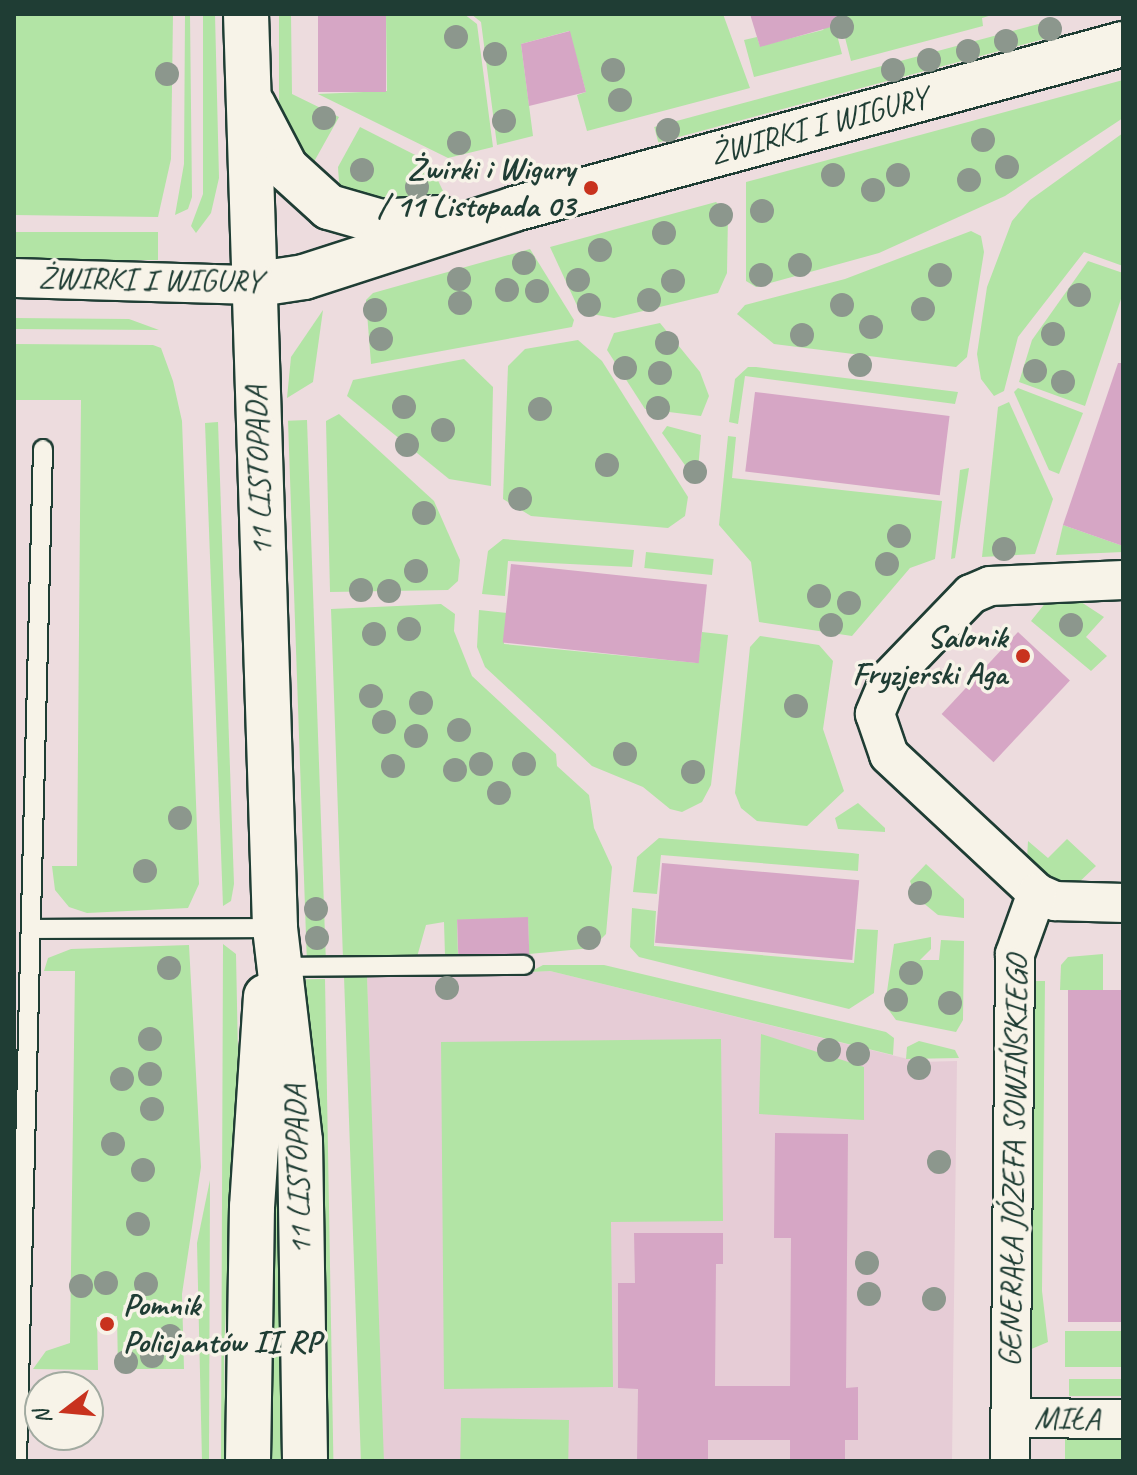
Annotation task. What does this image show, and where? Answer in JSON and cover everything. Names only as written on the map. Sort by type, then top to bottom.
[{"type":"main road","name":"11 LISTOPADA","points":[[246,14],[252,285],[278,947],[300,1141],[305,1461]]},
{"type":"main road","name":"ŻWIRKI I WIGURY","points":[[252,285],[378,256],[514,209],[1123,44]]},
{"type":"main road","name":"ŻWIRKI I WIGURY","points":[[248,95],[286,168],[329,207],[393,223],[514,209]]},
{"type":"main road","name":"11 LISTOPADA","points":[[248,1461],[252,1207],[278,947]]},
{"type":"street","name":"ŻWIRKI I WIGURY","points":[[14,278],[252,285]]},
{"type":"street","points":[[1123,580],[990,586],[971,594],[878,698],[877,727],[889,755],[1037,893],[1055,901],[1123,903]]},
{"type":"street","name":"GENERAŁA JÓZEFA SOWIŃSKIEGO","points":[[1010,1461],[1015,954],[1037,893]]},
{"type":"street","name":"MIŁA","points":[[1011,1418],[1123,1419]]},
{"type":"lane","points":[[17,1461],[43,449]]},
{"type":"lane","points":[[33,929],[524,965]]},
{"type":"shaded area","points":[[550,971],[920,1062],[957,1061],[952,1461],[381,1461],[367,976]]},
{"type":"green space","points":[[14,14],[173,14],[171,159],[158,217],[14,215]]},
{"type":"green space","points":[[185,14],[190,14],[192,197],[188,209],[175,215],[184,164]]},
{"type":"green space","points":[[203,14],[215,14],[219,178],[211,213],[196,233],[191,226],[203,194]]},
{"type":"green space","points":[[279,14],[291,14],[292,94],[339,117],[315,160],[316,182],[279,120]]},
{"type":"green space","points":[[386,14],[464,14],[477,24],[493,147],[448,158],[318,94],[387,91]]},
{"type":"green space","points":[[471,14],[723,14],[750,88],[587,131],[577,95],[586,92],[569,31],[521,44],[533,136],[497,145],[481,22]]},
{"type":"green space","points":[[839,14],[995,14],[982,18],[983,26],[851,61]]},
{"type":"green space","points":[[832,16],[842,54],[754,77],[744,40],[757,37],[760,46],[823,30]]},
{"type":"green space","points":[[1057,19],[1061,34],[658,142],[654,127]]},
{"type":"green space","points":[[1123,80],[1123,118],[1005,196],[879,253],[756,287],[746,281],[746,182]]},
{"type":"green space","points":[[360,127],[429,162],[444,193],[406,203],[340,197],[338,167]]},
{"type":"green space","points":[[1123,133],[1123,266],[1084,252],[1018,337],[1004,391],[994,396],[981,379],[977,354],[987,287],[1012,221],[1030,200]]},
{"type":"green space","points":[[716,202],[728,214],[727,273],[718,293],[614,318],[580,312],[550,247]]},
{"type":"green space","points":[[971,231],[981,236],[984,252],[967,357],[956,367],[774,344],[737,314],[745,305],[845,279]]},
{"type":"green space","points":[[14,232],[158,232],[158,260],[14,260]]},
{"type":"green space","points":[[530,249],[574,320],[572,327],[371,364],[366,300],[373,293]]},
{"type":"green space","points":[[1088,261],[1123,273],[1123,293],[1085,406],[1019,382],[1032,340]]},
{"type":"green space","points":[[323,310],[313,382],[287,398],[291,357]]},
{"type":"green space","points":[[14,318],[129,319],[159,330],[14,329]]},
{"type":"green space","points":[[660,323],[700,372],[709,396],[701,416],[645,409],[607,350],[614,333]]},
{"type":"green space","points":[[578,340],[602,361],[688,497],[685,516],[668,528],[531,516],[503,499],[508,366],[525,349]]},
{"type":"green space","points":[[14,344],[153,345],[161,348],[173,381],[182,421],[199,884],[188,908],[87,913],[69,907],[55,890],[52,866],[77,866],[81,400],[14,400]]},
{"type":"green space","points":[[464,359],[493,387],[491,486],[449,479],[347,396],[353,380]]},
{"type":"green space","points":[[748,367],[958,392],[955,404],[745,376],[738,424],[729,422],[735,379]]},
{"type":"green space","points":[[1018,388],[1083,413],[1059,474],[1049,470],[1014,392]]},
{"type":"green space","points":[[1009,402],[1053,499],[1035,554],[982,557],[998,407]]},
{"type":"green space","points":[[339,414],[434,501],[460,560],[458,581],[448,590],[330,592],[326,421]]},
{"type":"green space","points":[[307,420],[326,960],[307,960],[288,421]]},
{"type":"green space","points":[[218,422],[234,884],[231,901],[223,906],[205,423]]},
{"type":"green space","points":[[667,426],[701,435],[697,482],[662,433]]},
{"type":"green space","points":[[728,436],[736,437],[732,478],[942,501],[935,559],[910,568],[852,636],[759,622],[751,562],[719,525]]},
{"type":"green space","points":[[969,468],[955,558],[951,559],[960,470]]},
{"type":"green space","points":[[1063,525],[1123,546],[1123,552],[1056,555]]},
{"type":"green space","points":[[503,539],[634,550],[632,567],[508,561],[505,596],[482,594],[488,551]]},
{"type":"green space","points":[[646,552],[714,559],[712,575],[644,568]]},
{"type":"green space","points":[[1051,596],[1078,600],[1104,617],[1086,637],[1107,656],[1091,671],[1031,621]]},
{"type":"green space","points":[[441,604],[455,614],[454,631],[472,676],[556,754],[557,766],[589,795],[594,828],[612,867],[606,934],[592,948],[529,954],[528,918],[457,920],[458,955],[445,956],[444,922],[426,925],[417,957],[343,959],[331,609]]},
{"type":"green space","points":[[479,610],[507,613],[504,644],[698,663],[702,632],[728,635],[711,785],[702,802],[682,812],[670,809],[643,787],[592,766],[485,667],[477,647]]},
{"type":"green space","points":[[760,636],[819,645],[833,661],[823,729],[844,791],[807,826],[757,821],[741,808],[735,793],[750,647]]},
{"type":"green space","points":[[858,803],[885,828],[885,832],[838,829],[835,818]]},
{"type":"green space","points":[[659,838],[859,854],[858,871],[661,855],[657,894],[633,892],[637,857]]},
{"type":"green space","points":[[1067,839],[1096,866],[1074,887],[1050,884],[1027,859],[1028,841],[1048,858]]},
{"type":"green space","points":[[926,864],[964,899],[964,918],[938,915],[916,897],[910,881]]},
{"type":"green space","points":[[632,908],[656,911],[654,946],[854,963],[857,929],[878,930],[874,993],[849,1009],[639,957],[630,947]]},
{"type":"green space","points":[[931,937],[931,949],[920,960],[939,960],[941,940],[964,941],[963,1020],[956,1032],[896,1020],[885,1005],[894,944]]},
{"type":"green space","points":[[223,944],[236,954],[238,1054],[224,1353],[226,1461],[221,1461]]},
{"type":"green space","points":[[189,945],[201,1167],[182,1294],[184,1369],[118,1369],[117,1316],[97,1317],[98,1370],[33,1369],[46,1351],[70,1343],[75,971],[44,971],[48,958],[71,949]]},
{"type":"green space","points":[[1103,954],[1103,990],[1060,990],[1061,965],[1068,957]]},
{"type":"green space","points":[[543,965],[604,965],[886,1032],[894,1038],[893,1055],[550,971],[530,972]]},
{"type":"green space","points":[[367,976],[384,1461],[361,1461],[344,977]]},
{"type":"green space","points":[[306,979],[325,979],[333,1461],[314,1461]]},
{"type":"green space","points":[[1032,981],[1045,981],[1042,1291],[1048,1342],[1029,1350]]},
{"type":"green space","points":[[761,1034],[864,1067],[864,1120],[759,1114]]},
{"type":"green space","points":[[721,1039],[723,1221],[611,1222],[613,1387],[444,1389],[441,1042]]},
{"type":"green space","points":[[919,1041],[955,1050],[959,1058],[906,1059],[907,1047]]},
{"type":"green space","points":[[277,1145],[284,1461],[271,1461],[263,1337]]},
{"type":"green space","points":[[210,1180],[209,1461],[202,1461],[197,1243]]},
{"type":"green space","points":[[1065,1331],[1123,1331],[1123,1367],[1065,1367]]},
{"type":"green space","points":[[1069,1379],[1123,1379],[1123,1396],[1069,1396]]},
{"type":"green space","points":[[461,1418],[569,1420],[568,1461],[460,1461]]},
{"type":"green space","points":[[1065,1438],[1123,1438],[1123,1461],[1065,1461]]},
{"type":"building","points":[[318,14],[386,14],[386,92],[318,92]]},
{"type":"building","points":[[750,14],[844,14],[845,23],[760,47]]},
{"type":"building","points":[[570,31],[586,92],[529,106],[521,44]]},
{"type":"building","points":[[1118,363],[1123,363],[1123,546],[1063,525]]},
{"type":"building","points":[[755,392],[950,416],[940,495],[745,471]]},
{"type":"building","points":[[511,564],[707,585],[699,663],[503,643]]},
{"type":"building","points":[[1018,632],[1070,680],[994,762],[942,714]]},
{"type":"building","points":[[662,863],[859,880],[852,960],[655,943]]},
{"type":"building","points":[[528,917],[529,954],[458,956],[457,919]]},
{"type":"building","points":[[1068,990],[1123,990],[1123,1322],[1068,1322]]},
{"type":"building","points":[[775,1133],[848,1134],[846,1388],[858,1387],[858,1440],[845,1440],[845,1461],[790,1461],[790,1440],[708,1440],[708,1461],[637,1461],[638,1389],[618,1388],[618,1283],[635,1283],[634,1233],[723,1233],[723,1264],[716,1264],[715,1386],[790,1386],[791,1238],[774,1238]]},
{"type":"place","name":"Żwirki i Wigury / 11 Listopada 03","points":[[591,188]]},
{"type":"place","name":"Salonik Fryzjerski Aga","points":[[1023,656]]},
{"type":"place","name":"Pomnik Policjantów II RP","points":[[107,1324]]}]
